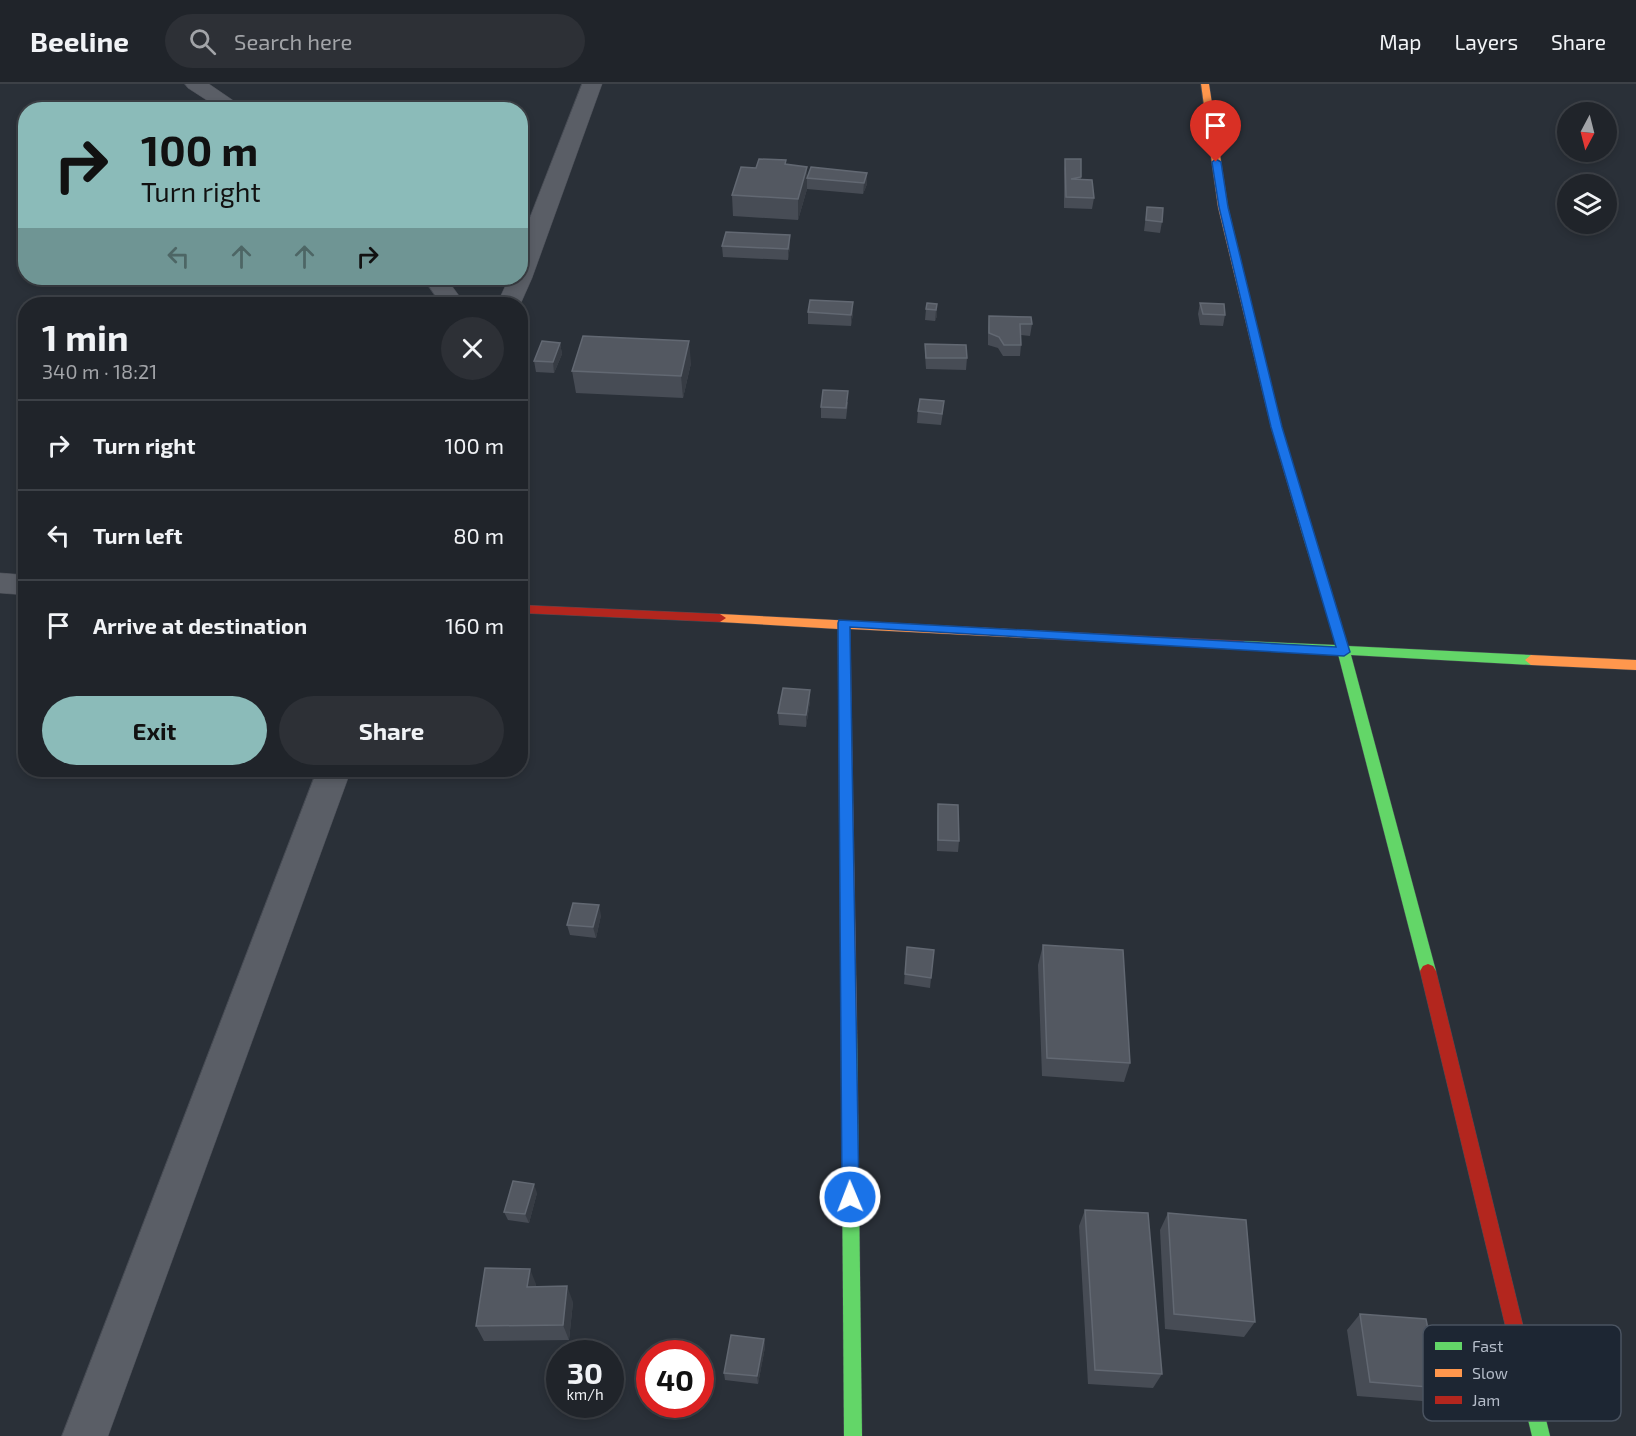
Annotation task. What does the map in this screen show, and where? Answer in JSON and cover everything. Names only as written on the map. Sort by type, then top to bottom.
[{"type":"street","points":[[195,84],[224,102]]},
{"type":"street","points":[[528,255],[592,84]]},
{"type":"street","points":[[1205,84],[1223,207],[1276,427],[1344,652],[1431,983],[1514,1325]]},
{"type":"street","points":[[0,584],[18,585]]},
{"type":"street","points":[[528,609],[844,623],[1344,652],[1636,665]]},
{"type":"street","points":[[844,623],[853,1436]]},
{"type":"street","points":[[85,1436],[331,777]]},
{"type":"street","points":[[1537,1421],[1541,1436]]},
{"type":"building","points":[[759,159],[786,160],[785,164],[807,167],[798,199],[732,195],[741,167],[756,168]]},
{"type":"building","points":[[1065,159],[1081,159],[1081,177],[1071,179],[1092,180],[1094,198],[1066,197]]},
{"type":"building","points":[[811,167],[867,173],[864,183],[807,178]]},
{"type":"building","points":[[1147,207],[1163,208],[1162,222],[1146,220]]},
{"type":"building","points":[[726,232],[790,235],[788,249],[722,246]]},
{"type":"building","points":[[810,300],[853,302],[851,315],[808,312]]},
{"type":"building","points":[[927,303],[937,304],[936,310],[926,309]]},
{"type":"building","points":[[1200,303],[1224,304],[1225,315],[1203,314]]},
{"type":"building","points":[[989,316],[1031,317],[1032,324],[1020,324],[1021,345],[1004,345],[999,337],[989,333]]},
{"type":"building","points":[[583,336],[689,341],[681,376],[572,371]]},
{"type":"building","points":[[542,341],[560,343],[553,362],[534,361]]},
{"type":"building","points":[[925,344],[966,345],[967,358],[926,358]]},
{"type":"building","points":[[823,390],[848,391],[846,408],[821,407]]},
{"type":"building","points":[[920,399],[944,401],[942,414],[918,411]]},
{"type":"building","points":[[783,688],[810,690],[806,715],[778,713]]},
{"type":"building","points":[[938,804],[958,805],[959,841],[938,840]]},
{"type":"building","points":[[573,903],[599,905],[593,927],[567,925]]},
{"type":"building","points":[[1043,945],[1123,950],[1130,1063],[1047,1058]]},
{"type":"building","points":[[907,947],[934,950],[931,978],[905,974]]},
{"type":"building","points":[[513,1181],[534,1184],[525,1214],[504,1212]]},
{"type":"building","points":[[1085,1210],[1148,1213],[1162,1374],[1095,1370]]},
{"type":"building","points":[[1168,1213],[1246,1220],[1255,1322],[1174,1314]]},
{"type":"building","points":[[485,1268],[530,1269],[527,1287],[567,1286],[563,1325],[476,1326]]},
{"type":"building","points":[[1360,1314],[1426,1319],[1427,1325],[1423,1325],[1423,1387],[1370,1382]]},
{"type":"building","points":[[731,1335],[764,1339],[757,1376],[724,1373]]},
{"type":"traffic: fast","points":[[1307,530],[1344,652],[1428,971]]},
{"type":"traffic: fast","points":[[1243,645],[1531,660]]},
{"type":"traffic: fast","points":[[849,1031],[853,1436]]},
{"type":"traffic: fast","points":[[1537,1421],[1541,1436]]},
{"type":"traffic: slow","points":[[1205,84],[1223,207],[1276,427],[1307,530]]},
{"type":"traffic: slow","points":[[720,618],[1045,635]]},
{"type":"traffic: slow","points":[[844,623],[849,1031]]},
{"type":"traffic: slow","points":[[1531,660],[1636,665]]},
{"type":"traffic: jam","points":[[528,609],[720,618]]},
{"type":"traffic: jam","points":[[1045,635],[1243,645]]},
{"type":"traffic: jam","points":[[1428,971],[1514,1325]]},
{"type":"route","points":[[850,1197],[844,623],[1344,652],[1276,427],[1223,207],[1216,162]]}]
